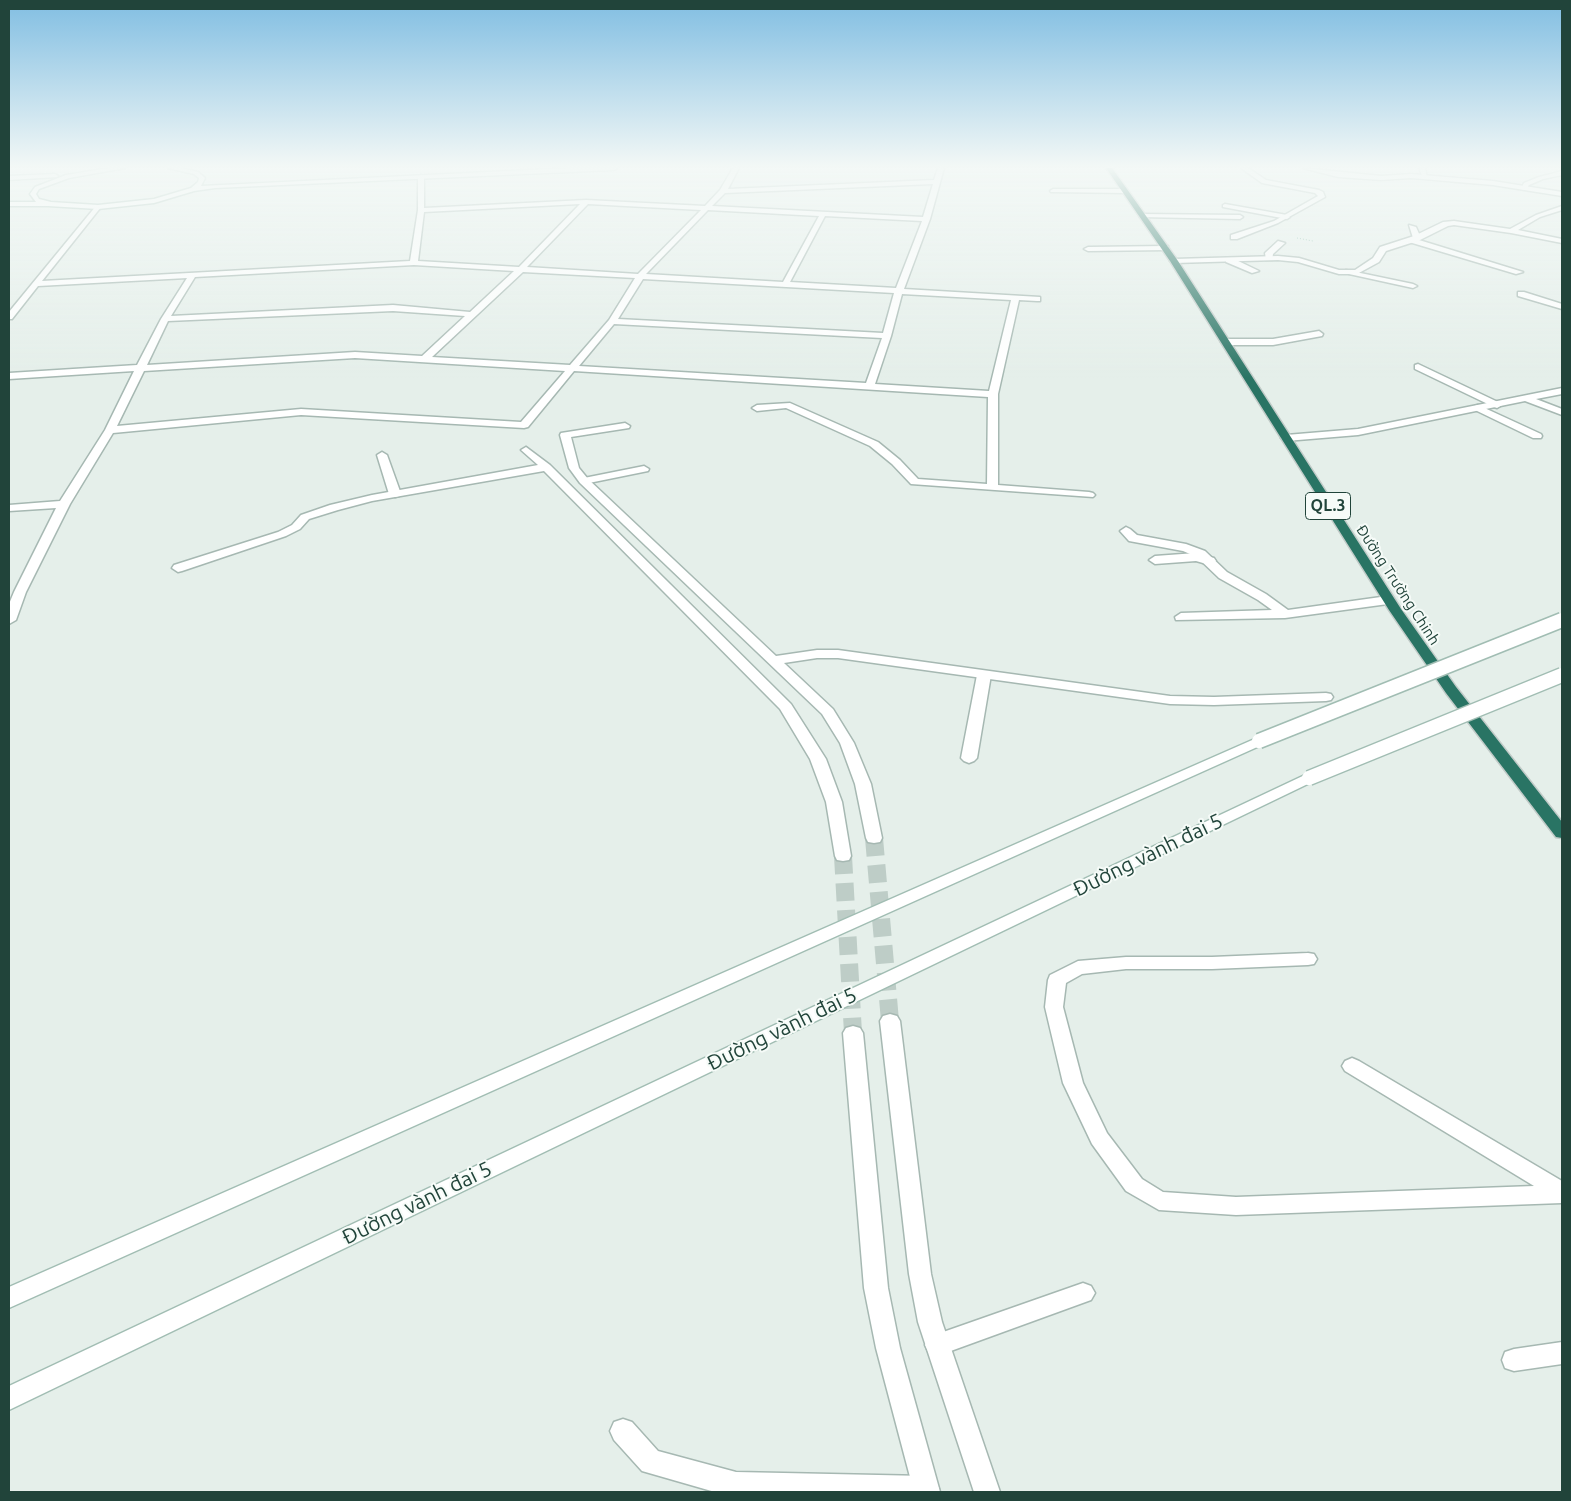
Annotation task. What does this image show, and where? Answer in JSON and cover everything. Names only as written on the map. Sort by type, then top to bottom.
[{"type":"highway","name":"Đường Trường Chinh","points":[[1157,238],[1174,261],[1388,600],[1451,690],[1562,833]]},
{"type":"street","points":[[9,317],[73,238]]},
{"type":"street","points":[[414,263],[418,238]]},
{"type":"street","points":[[424,359],[470,314],[520,270],[551,238]]},
{"type":"street","points":[[110,430],[301,412],[524,425],[612,321],[641,275],[676,238]]},
{"type":"street","points":[[786,284],[810,238]]},
{"type":"street","points":[[869,387],[887,336],[899,291],[919,238]]},
{"type":"street","points":[[1547,238],[1562,241]]},
{"type":"street","points":[[1363,269],[1376,260],[1383,249],[1415,239],[1425,244],[1519,272]]},
{"type":"street","points":[[1269,258],[1269,253],[1282,242]]},
{"type":"street","points":[[1421,253],[1421,248],[1425,244]]},
{"type":"street","points":[[1088,249],[1164,248]]},
{"type":"street","points":[[1174,261],[1269,258],[1299,260],[1332,271],[1349,272],[1413,286]]},
{"type":"street","points":[[1229,260],[1255,271]]},
{"type":"street","points":[[35,284],[414,263],[1037,299]]},
{"type":"street","points":[[1349,272],[1363,269],[1398,274]]},
{"type":"street","points":[[9,620],[20,592],[64,504],[110,430],[165,319],[192,275]]},
{"type":"street","points":[[1521,294],[1562,307]]},
{"type":"street","points":[[992,487],[993,394],[1016,297]]},
{"type":"street","points":[[165,319],[393,308],[470,314]]},
{"type":"street","points":[[612,321],[887,336]]},
{"type":"street","points":[[1225,342],[1273,342],[1319,334]]},
{"type":"street","points":[[9,376],[355,356],[993,394]]},
{"type":"street","points":[[1418,367],[1497,405]]},
{"type":"street","points":[[1286,438],[1358,432],[1562,391]]},
{"type":"street","points":[[1526,399],[1562,412]]},
{"type":"street","points":[[757,408],[787,405],[874,444],[896,462],[915,482],[1090,495]]},
{"type":"street","points":[[1478,408],[1537,436]]},
{"type":"street","points":[[624,426],[565,435],[574,468],[584,480],[828,712],[847,743],[863,784],[874,838]]},
{"type":"street","points":[[526,450],[546,467],[786,706],[818,758],[834,802],[843,856]]},
{"type":"street","points":[[382,455],[395,494]]},
{"type":"street","points":[[178,568],[282,534],[296,527],[305,517],[318,512],[395,494],[546,467]]},
{"type":"street","points":[[584,480],[644,469]]},
{"type":"street","points":[[9,508],[64,504]]},
{"type":"street","points":[[1126,531],[1134,538],[1201,554],[1224,575],[1262,597],[1285,614]]},
{"type":"street","points":[[1155,560],[1196,557],[1210,561]]},
{"type":"street","points":[[1181,617],[1285,614],[1388,600]]},
{"type":"street","points":[[9,1298],[1259,741],[1562,620]]},
{"type":"street","points":[[774,660],[817,654],[838,654],[1126,696],[1170,700],[1214,701],[1326,697]]},
{"type":"street","name":"Đường vành đai 5","points":[[9,1398],[1309,778],[1562,674]]},
{"type":"street","points":[[969,758],[984,675]]},
{"type":"street","points":[[1308,959],[1212,963],[1126,963],[1078,968],[1057,980],[1054,1007],[1073,1083],[1099,1138],[1134,1185],[1159,1201],[1236,1206],[1562,1193]]},
{"type":"street","points":[[890,1022],[920,1274],[937,1345],[987,1492]]},
{"type":"street","points":[[623,1431],[651,1462],[736,1484],[926,1490],[888,1348],[876,1288],[853,1033]]},
{"type":"street","points":[[1352,1066],[1562,1193]]},
{"type":"street","points":[[937,1345],[1083,1293]]},
{"type":"street","points":[[1514,1360],[1562,1353]]},
{"type":"tunnel","points":[[874,838],[890,1021]]},
{"type":"tunnel","points":[[843,856],[853,1033]]}]
